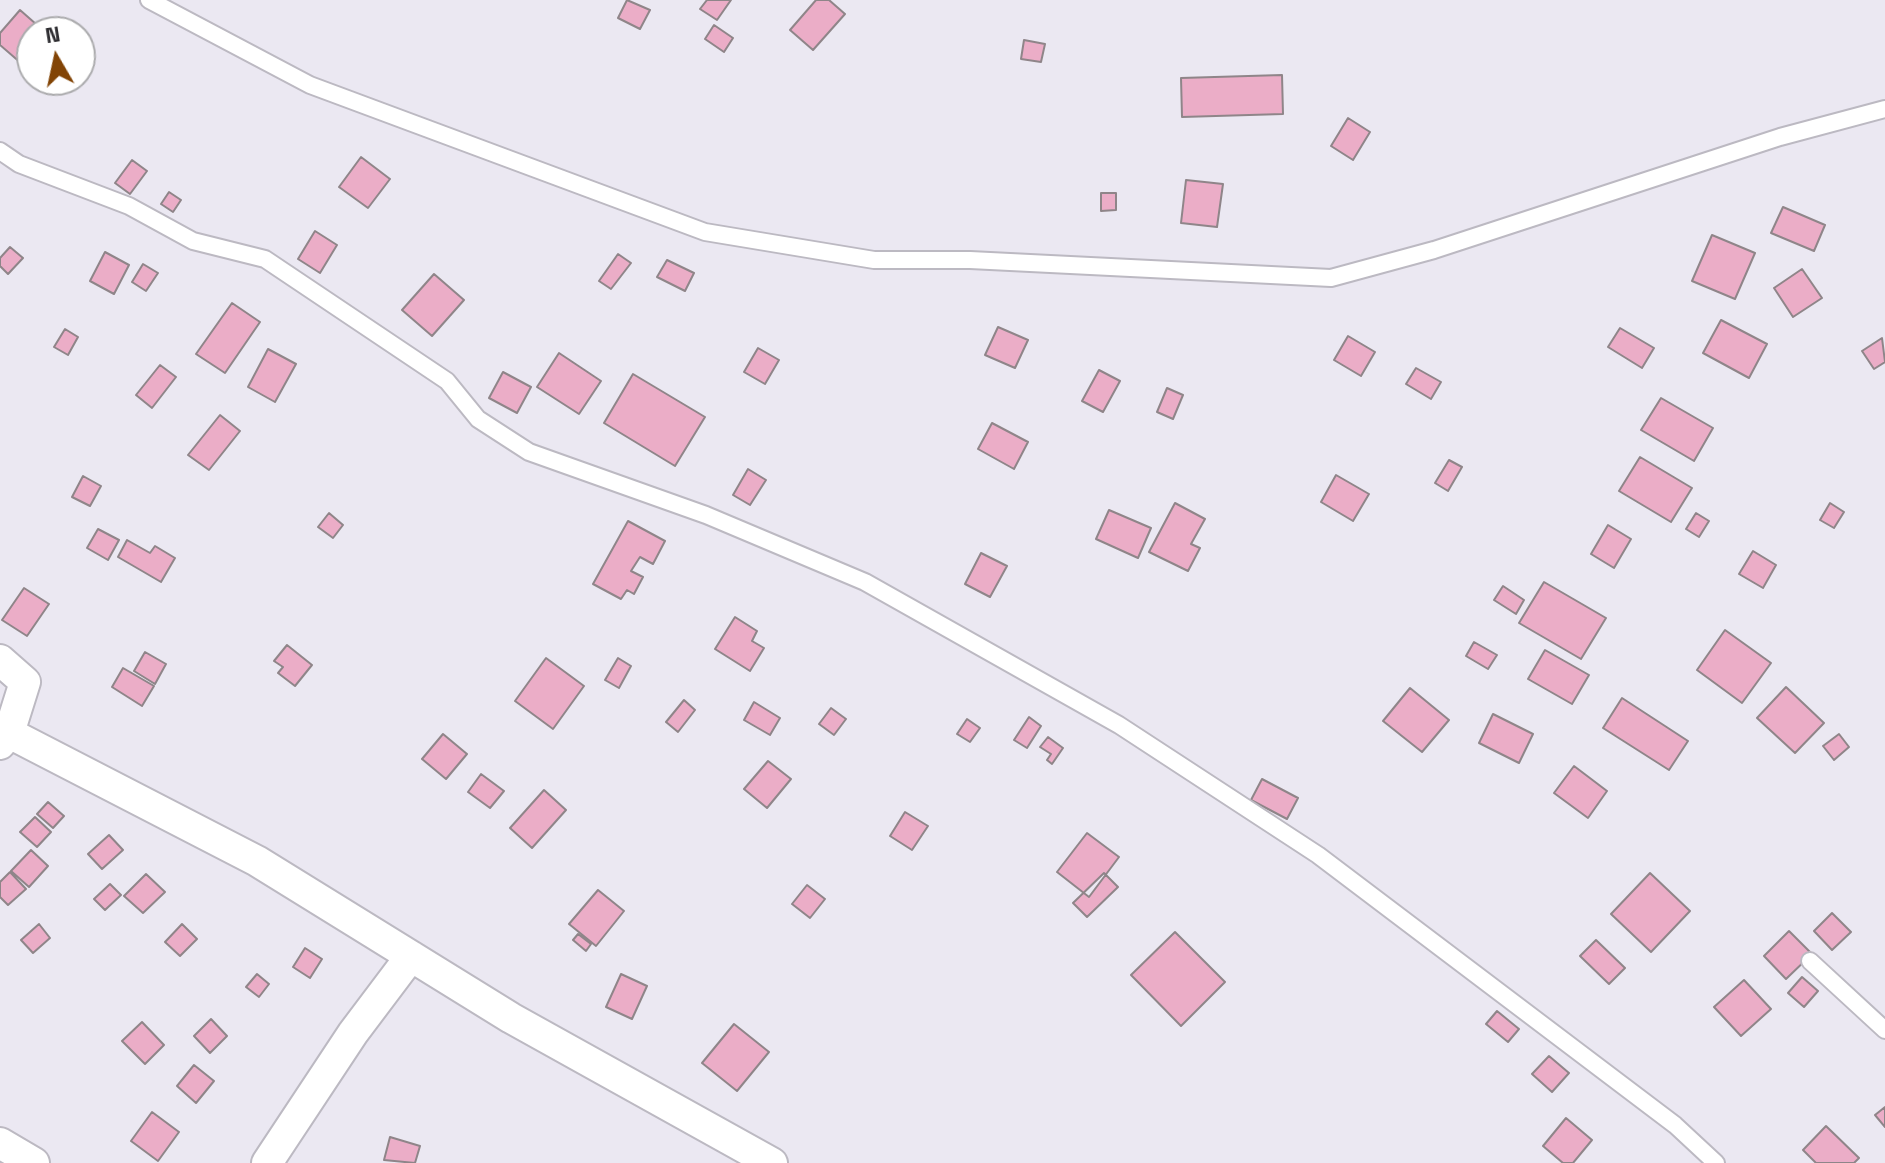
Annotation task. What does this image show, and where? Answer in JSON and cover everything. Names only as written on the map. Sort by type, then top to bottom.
[{"type":"street","points":[[0,660],[25,682],[4,738],[116,785],[257,861],[511,1018],[772,1163]]},
{"type":"street","points":[[267,1163],[353,1033],[411,956]]},
{"type":"street","points":[[0,1143],[34,1163]]},
{"type":"lane","points":[[149,0],[310,85],[705,232],[874,260],[970,260],[1331,278],[1360,273],[1780,137],[1885,109]]},
{"type":"lane","points":[[0,151],[19,164],[129,206],[193,241],[265,259],[447,381],[478,419],[529,452],[706,515],[865,582],[1119,725],[1318,855],[1675,1125],[1716,1163]]},
{"type":"lane","points":[[1810,961],[1885,1030]]},
{"type":"building","points":[[627,0],[650,10],[640,29],[618,18]]},
{"type":"building","points":[[707,0],[731,0],[717,20],[700,9]]},
{"type":"building","points":[[816,0],[829,0],[845,14],[813,50],[790,30]]},
{"type":"building","points":[[20,10],[27,16],[16,16],[16,59],[0,45],[0,33]]},
{"type":"building","points":[[714,25],[733,38],[724,52],[705,39]]},
{"type":"building","points":[[1024,40],[1045,44],[1041,62],[1021,59]]},
{"type":"building","points":[[1282,75],[1283,114],[1182,117],[1181,78]]},
{"type":"building","points":[[1348,118],[1370,132],[1353,160],[1331,146]]},
{"type":"building","points":[[361,157],[390,179],[368,208],[339,187]]},
{"type":"building","points":[[132,160],[147,171],[130,194],[115,183]]},
{"type":"building","points":[[1186,180],[1223,184],[1217,227],[1181,223]]},
{"type":"building","points":[[169,192],[181,200],[173,212],[161,204]]},
{"type":"building","points":[[1101,193],[1116,193],[1116,210],[1101,211]]},
{"type":"building","points":[[1783,207],[1825,225],[1814,251],[1771,233]]},
{"type":"building","points":[[315,231],[337,245],[320,273],[298,259]]},
{"type":"building","points":[[1712,235],[1755,253],[1735,299],[1692,281]]},
{"type":"building","points":[[10,247],[23,258],[8,274],[0,266],[0,258]]},
{"type":"building","points":[[105,252],[129,265],[114,294],[90,281]]},
{"type":"building","points":[[618,254],[631,263],[611,289],[599,281]]},
{"type":"building","points":[[667,260],[694,273],[685,291],[657,277]]},
{"type":"building","points":[[143,264],[158,273],[146,291],[132,282]]},
{"type":"building","points":[[1802,269],[1822,298],[1793,317],[1774,288]]},
{"type":"building","points":[[434,274],[464,300],[432,336],[402,310]]},
{"type":"building","points":[[232,303],[260,322],[225,373],[196,354]]},
{"type":"building","points":[[1721,320],[1767,344],[1749,378],[1703,353]]},
{"type":"building","points":[[998,327],[1028,340],[1015,368],[985,355]]},
{"type":"building","points":[[1620,328],[1654,348],[1642,368],[1608,347]]},
{"type":"building","points":[[65,329],[78,337],[68,355],[54,347]]},
{"type":"building","points":[[1348,336],[1375,352],[1361,376],[1334,360]]},
{"type":"building","points":[[1882,338],[1885,362],[1874,369],[1862,351]]},
{"type":"building","points":[[758,348],[779,360],[765,384],[744,372]]},
{"type":"building","points":[[268,349],[296,364],[275,402],[248,387]]},
{"type":"building","points":[[559,353],[601,381],[579,414],[537,387]]},
{"type":"building","points":[[160,365],[176,377],[152,408],[136,395]]},
{"type":"building","points":[[1416,368],[1441,382],[1431,399],[1406,384]]},
{"type":"building","points":[[1099,370],[1120,381],[1103,412],[1082,401]]},
{"type":"building","points":[[503,372],[531,387],[517,413],[489,398]]},
{"type":"building","points":[[633,374],[705,417],[675,466],[604,423]]},
{"type":"building","points":[[1167,388],[1183,395],[1173,419],[1157,412]]},
{"type":"building","points":[[1661,398],[1713,428],[1694,461],[1641,430]]},
{"type":"building","points":[[220,415],[240,431],[209,470],[188,455]]},
{"type":"building","points":[[992,423],[1028,442],[1014,469],[978,449]]},
{"type":"building","points":[[1640,457],[1692,488],[1671,522],[1619,491]]},
{"type":"building","points":[[1449,460],[1462,467],[1448,491],[1435,483]]},
{"type":"building","points":[[748,469],[766,480],[750,505],[733,495]]},
{"type":"building","points":[[1336,475],[1369,494],[1353,521],[1321,502]]},
{"type":"building","points":[[83,476],[101,486],[90,506],[72,497]]},
{"type":"building","points":[[1175,503],[1205,519],[1191,544],[1200,548],[1188,571],[1149,552]]},
{"type":"building","points":[[1830,503],[1844,512],[1834,528],[1820,520]]},
{"type":"building","points":[[1109,510],[1151,528],[1138,558],[1096,539]]},
{"type":"building","points":[[329,513],[343,525],[333,538],[318,527]]},
{"type":"building","points":[[1696,513],[1709,521],[1699,537],[1686,529]]},
{"type":"building","points":[[628,521],[665,541],[653,564],[640,557],[631,571],[643,577],[634,594],[627,590],[621,599],[593,584]]},
{"type":"building","points":[[1608,525],[1631,539],[1614,568],[1591,554]]},
{"type":"building","points":[[98,529],[119,540],[108,560],[87,548]]},
{"type":"building","points":[[127,540],[150,553],[155,546],[175,558],[161,582],[118,557]]},
{"type":"building","points":[[1753,551],[1776,565],[1763,588],[1739,574]]},
{"type":"building","points":[[981,553],[1007,566],[990,597],[965,584]]},
{"type":"building","points":[[1544,582],[1606,618],[1581,659],[1519,623]]},
{"type":"building","points":[[1503,586],[1524,600],[1516,614],[1494,600]]},
{"type":"building","points":[[24,588],[49,604],[27,636],[2,620]]},
{"type":"building","points":[[735,617],[757,631],[752,641],[764,648],[750,671],[715,649]]},
{"type":"building","points":[[1725,630],[1771,663],[1742,703],[1697,670]]},
{"type":"building","points":[[1474,642],[1497,655],[1488,669],[1466,656]]},
{"type":"building","points":[[287,645],[312,665],[295,686],[278,673],[283,667],[274,661]]},
{"type":"building","points":[[1545,650],[1589,675],[1572,704],[1528,679]]},
{"type":"building","points":[[145,652],[166,664],[155,684],[134,671]]},
{"type":"building","points":[[546,658],[584,686],[553,729],[515,701]]},
{"type":"building","points":[[618,658],[631,666],[619,688],[605,680]]},
{"type":"building","points":[[123,668],[154,686],[142,706],[112,687]]},
{"type":"building","points":[[1786,687],[1824,723],[1795,753],[1757,718]]},
{"type":"building","points":[[1410,688],[1449,720],[1422,752],[1383,721]]},
{"type":"building","points":[[1622,698],[1688,741],[1669,770],[1603,728]]},
{"type":"building","points":[[684,700],[695,710],[678,732],[666,722]]},
{"type":"building","points":[[754,702],[780,718],[770,735],[744,720]]},
{"type":"building","points":[[831,708],[846,719],[834,735],[819,724]]},
{"type":"building","points":[[1493,714],[1533,734],[1519,763],[1479,743]]},
{"type":"building","points":[[1029,717],[1041,726],[1027,748],[1014,740]]},
{"type":"building","points":[[967,719],[980,728],[970,742],[957,734]]},
{"type":"building","points":[[443,734],[467,754],[446,779],[422,759]]},
{"type":"building","points":[[1839,734],[1849,747],[1834,760],[1823,746]]},
{"type":"building","points":[[1048,737],[1063,748],[1052,764],[1047,760],[1051,754],[1040,747]]},
{"type":"building","points":[[768,761],[791,779],[767,808],[744,789]]},
{"type":"building","points":[[1574,766],[1607,791],[1588,818],[1554,793]]},
{"type":"building","points":[[481,774],[504,791],[490,808],[468,792]]},
{"type":"building","points":[[1262,779],[1298,798],[1287,819],[1251,800]]},
{"type":"building","points":[[544,790],[566,810],[532,848],[510,828]]},
{"type":"building","points":[[48,802],[64,816],[53,828],[37,814]]},
{"type":"building","points":[[905,812],[928,826],[912,850],[890,836]]},
{"type":"building","points":[[35,817],[51,832],[37,847],[20,832]]},
{"type":"building","points":[[1087,833],[1119,857],[1089,897],[1057,872]]},
{"type":"building","points":[[109,835],[123,850],[102,869],[88,854]]},
{"type":"building","points":[[31,850],[48,866],[29,887],[11,871]]},
{"type":"building","points":[[10,872],[26,889],[8,905],[0,897],[0,882]]},
{"type":"building","points":[[1104,873],[1118,887],[1087,917],[1073,903]]},
{"type":"building","points":[[1650,873],[1690,911],[1651,952],[1611,914]]},
{"type":"building","points":[[146,874],[165,892],[143,913],[124,896]]},
{"type":"building","points":[[110,884],[121,895],[105,910],[94,899]]},
{"type":"building","points":[[807,885],[825,899],[810,918],[792,904]]},
{"type":"building","points":[[598,890],[624,911],[596,946],[569,924]]},
{"type":"building","points":[[1832,913],[1851,932],[1832,950],[1814,931]]},
{"type":"building","points":[[39,924],[50,938],[33,953],[21,940]]},
{"type":"building","points":[[182,924],[197,939],[180,956],[165,942]]},
{"type":"building","points":[[1789,931],[1812,954],[1786,979],[1764,956]]},
{"type":"building","points":[[1175,932],[1225,982],[1181,1026],[1131,975]]},
{"type":"building","points":[[578,934],[591,944],[586,951],[573,940]]},
{"type":"building","points":[[1596,940],[1625,968],[1609,984],[1580,956]]},
{"type":"building","points":[[305,948],[322,959],[310,978],[293,967]]},
{"type":"building","points":[[257,974],[269,984],[259,997],[246,987]]},
{"type":"building","points":[[621,974],[647,986],[632,1019],[606,1007]]},
{"type":"building","points":[[1802,977],[1818,991],[1804,1007],[1788,993]]},
{"type":"building","points":[[1744,980],[1771,1009],[1741,1036],[1714,1007]]},
{"type":"building","points":[[1497,1011],[1519,1029],[1508,1042],[1486,1024]]},
{"type":"building","points":[[211,1019],[227,1036],[210,1053],[194,1036]]},
{"type":"building","points":[[142,1022],[164,1045],[145,1064],[122,1041]]},
{"type":"building","points":[[734,1024],[769,1052],[737,1091],[702,1063]]},
{"type":"building","points":[[1549,1056],[1569,1073],[1552,1092],[1532,1074]]},
{"type":"building","points":[[194,1065],[214,1081],[196,1103],[177,1086]]},
{"type":"building","points":[[1885,1107],[1885,1127],[1875,1115]]},
{"type":"building","points":[[152,1112],[179,1132],[158,1161],[131,1141]]},
{"type":"building","points":[[1566,1118],[1592,1140],[1573,1163],[1563,1163],[1543,1146]]},
{"type":"building","points":[[1826,1126],[1859,1158],[1854,1163],[1816,1163],[1803,1150]]},
{"type":"building","points":[[390,1137],[420,1146],[415,1163],[384,1160]]}]
